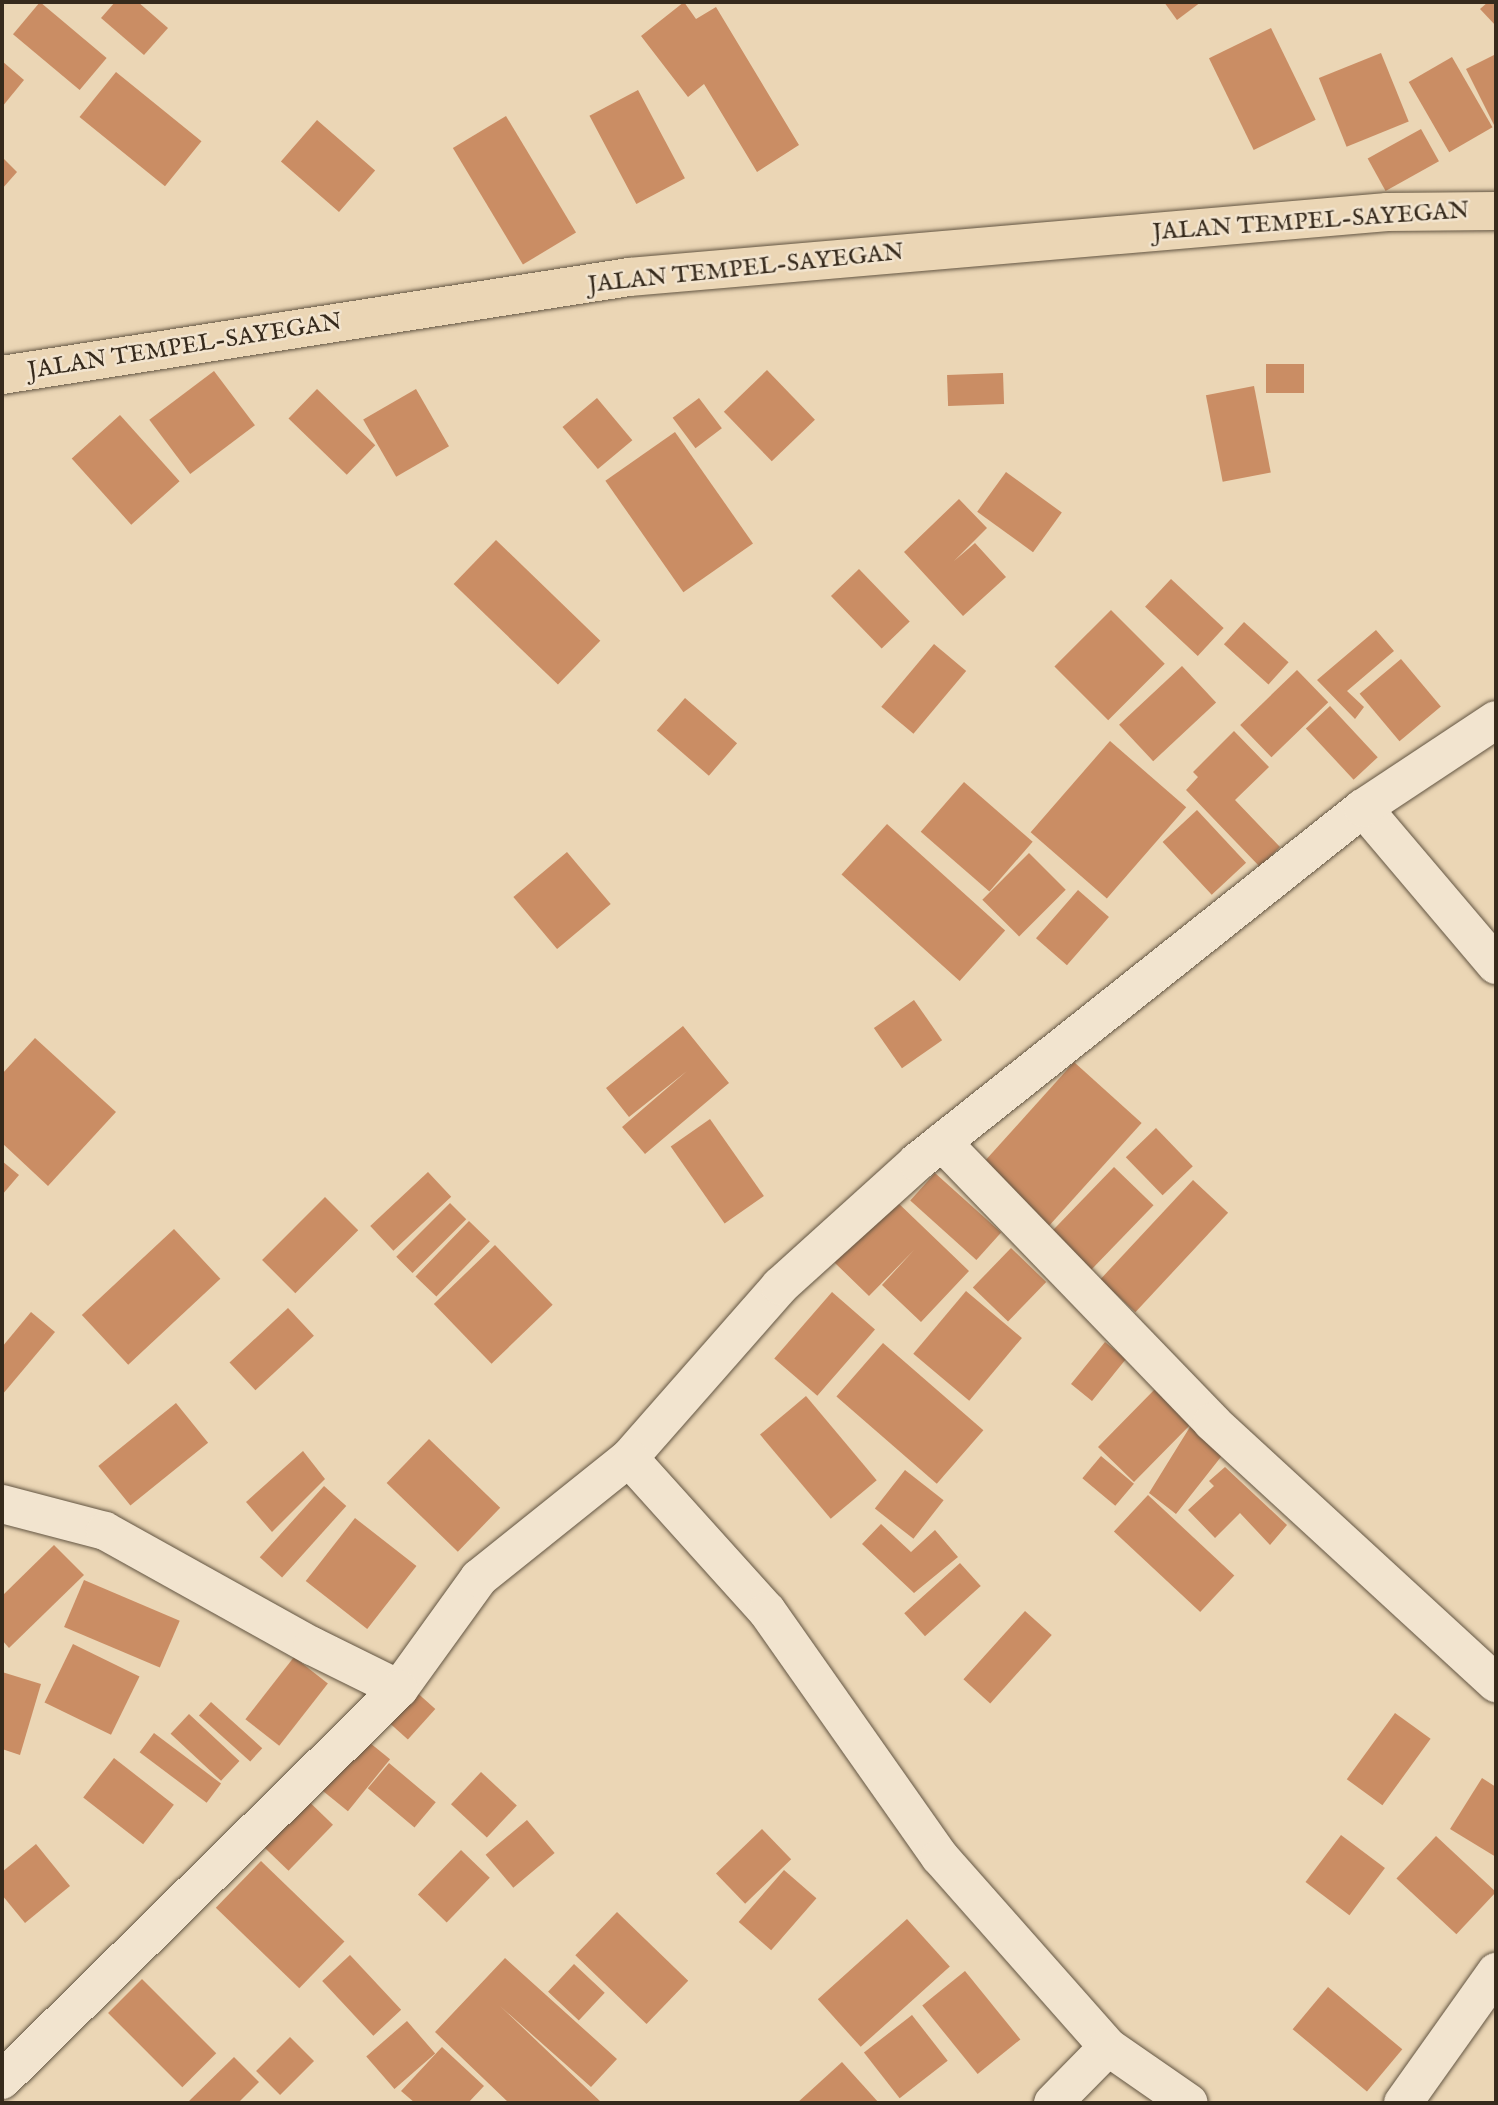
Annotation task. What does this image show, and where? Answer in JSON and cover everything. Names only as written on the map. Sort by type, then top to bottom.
[{"type":"main road","name":"JALAN TEMPEL-SAYEGAN","points":[[2,375],[629,277],[1387,212],[1496,211]]},
{"type":"street","points":[[2,2080],[399,1689],[479,1578],[629,1458],[780,1286],[942,1142],[1363,808],[1496,720]]},
{"type":"street","points":[[1363,808],[1496,965]]},
{"type":"street","points":[[942,1142],[1212,1422],[1496,1683]]},
{"type":"street","points":[[629,1458],[767,1611],[940,1857],[1108,2047],[1189,2103]]},
{"type":"street","points":[[2,1504],[106,1531],[312,1646],[399,1689]]},
{"type":"street","points":[[1403,2103],[1496,1972]]},
{"type":"street","points":[[1054,2103],[1108,2047]]},
{"type":"building","points":[[40,2],[107,58],[80,90],[13,34]]},
{"type":"building","points":[[115,2],[138,2],[168,28],[144,55],[101,18]]},
{"type":"building","points":[[684,2],[696,19],[716,7],[799,145],[757,172],[704,84],[688,97],[641,36]]},
{"type":"building","points":[[1164,2],[1201,2],[1177,20]]},
{"type":"building","points":[[1488,2],[1496,2],[1496,26],[1480,9]]},
{"type":"building","points":[[1271,28],[1316,120],[1254,150],[1209,58]]},
{"type":"building","points":[[1381,53],[1409,122],[1347,147],[1319,78]]},
{"type":"building","points":[[1496,54],[1496,129],[1466,69]]},
{"type":"building","points":[[1452,57],[1492,127],[1449,152],[1409,82]]},
{"type":"building","points":[[2,61],[24,80],[2,107]]},
{"type":"building","points":[[116,72],[201,141],[165,186],[79,117]]},
{"type":"building","points":[[638,90],[685,178],[636,204],[589,116]]},
{"type":"building","points":[[506,116],[576,233],[523,265],[453,148]]},
{"type":"building","points":[[317,120],[375,171],[339,212],[281,162]]},
{"type":"building","points":[[1421,129],[1439,161],[1386,191],[1368,159]]},
{"type":"building","points":[[2,157],[17,172],[2,189]]},
{"type":"building","points":[[1266,364],[1304,364],[1304,393],[1266,393]]},
{"type":"building","points":[[767,370],[815,420],[772,461],[724,412]]},
{"type":"building","points":[[214,371],[255,425],[190,474],[149,420]]},
{"type":"building","points":[[1003,373],[1004,404],[948,406],[947,375]]},
{"type":"building","points":[[1254,386],[1271,472],[1223,482],[1206,395]]},
{"type":"building","points":[[317,389],[375,445],[347,475],[289,418]]},
{"type":"building","points":[[416,389],[449,446],[396,477],[363,420]]},
{"type":"building","points":[[597,398],[632,440],[598,469],[563,427]]},
{"type":"building","points":[[699,398],[722,428],[696,448],[673,418]]},
{"type":"building","points":[[120,415],[180,481],[131,525],[72,458]]},
{"type":"building","points":[[675,432],[753,543],[683,592],[605,481]]},
{"type":"building","points":[[1006,472],[1062,513],[1033,552],[977,512]]},
{"type":"building","points":[[959,499],[987,528],[954,561],[975,543],[1006,577],[963,616],[904,552]]},
{"type":"building","points":[[496,540],[600,641],[558,685],[454,584]]},
{"type":"building","points":[[859,569],[910,622],[882,649],[831,596]]},
{"type":"building","points":[[1171,579],[1224,628],[1198,656],[1145,607]]},
{"type":"building","points":[[1111,610],[1165,664],[1108,720],[1054,667]]},
{"type":"building","points":[[1244,622],[1289,662],[1269,684],[1224,644]]},
{"type":"building","points":[[1376,630],[1394,651],[1347,691],[1364,707],[1355,719],[1317,680]]},
{"type":"building","points":[[934,644],[966,671],[913,734],[881,707]]},
{"type":"building","points":[[1401,659],[1441,706],[1399,741],[1360,694]]},
{"type":"building","points":[[1182,666],[1216,703],[1153,761],[1119,725]]},
{"type":"building","points":[[1297,670],[1328,702],[1271,757],[1240,725]]},
{"type":"building","points":[[685,698],[737,743],[709,776],[657,730]]},
{"type":"building","points":[[1330,706],[1378,757],[1354,780],[1306,729]]},
{"type":"building","points":[[1234,731],[1269,767],[1235,800],[1280,847],[1260,867],[1186,790],[1198,777],[1193,772]]},
{"type":"building","points":[[1110,741],[1186,807],[1107,899],[1031,832]]},
{"type":"building","points":[[964,782],[1033,842],[989,892],[921,832]]},
{"type":"building","points":[[1197,810],[1246,863],[1212,895],[1163,842]]},
{"type":"building","points":[[887,824],[1005,930],[960,981],[841,875]]},
{"type":"building","points":[[567,852],[611,904],[557,949],[513,897]]},
{"type":"building","points":[[1029,853],[1066,890],[1019,936],[982,900]]},
{"type":"building","points":[[1078,890],[1109,917],[1067,965],[1036,938]]},
{"type":"building","points":[[914,1000],[942,1040],[902,1068],[874,1028]]},
{"type":"building","points":[[683,1026],[729,1083],[645,1154],[622,1127],[687,1071],[629,1117],[606,1088]]},
{"type":"building","points":[[35,1038],[116,1112],[48,1186],[2,1143],[2,1074]]},
{"type":"building","points":[[1074,1062],[1142,1123],[1047,1228],[979,1168]]},
{"type":"building","points":[[710,1119],[764,1196],[725,1224],[671,1147]]},
{"type":"building","points":[[1156,1128],[1193,1166],[1163,1195],[1126,1157]]},
{"type":"building","points":[[2,1161],[19,1175],[2,1195]]},
{"type":"building","points":[[1114,1167],[1154,1205],[1087,1274],[1047,1236]]},
{"type":"building","points":[[428,1172],[451,1197],[393,1251],[370,1226]]},
{"type":"building","points":[[935,1173],[1001,1233],[976,1260],[910,1200]]},
{"type":"building","points":[[1193,1180],[1228,1213],[1135,1312],[1100,1279]]},
{"type":"building","points":[[325,1197],[358,1230],[295,1293],[262,1260]]},
{"type":"building","points":[[895,1200],[969,1271],[921,1322],[882,1285],[914,1250],[869,1296],[834,1262]]},
{"type":"building","points":[[450,1203],[466,1219],[413,1273],[396,1257]]},
{"type":"building","points":[[469,1221],[490,1241],[436,1297],[416,1276]]},
{"type":"building","points":[[174,1229],[220,1279],[128,1365],[82,1315]]},
{"type":"building","points":[[495,1245],[553,1305],[492,1364],[434,1304]]},
{"type":"building","points":[[1011,1248],[1046,1282],[1008,1322],[973,1288]]},
{"type":"building","points":[[966,1291],[1022,1338],[969,1401],[913,1354]]},
{"type":"building","points":[[832,1292],[875,1329],[817,1396],[774,1358]]},
{"type":"building","points":[[288,1308],[314,1336],[255,1390],[229,1363]]},
{"type":"building","points":[[31,1312],[55,1332],[2,1395],[2,1347]]},
{"type":"building","points":[[1105,1342],[1126,1359],[1092,1401],[1071,1384]]},
{"type":"building","points":[[883,1343],[983,1430],[937,1484],[836,1397]]},
{"type":"building","points":[[1157,1387],[1193,1422],[1134,1482],[1098,1447]]},
{"type":"building","points":[[806,1396],[877,1480],[831,1519],[760,1435]]},
{"type":"building","points":[[176,1403],[208,1443],[130,1506],[98,1466]]},
{"type":"building","points":[[1193,1422],[1224,1453],[1176,1514],[1149,1493]]},
{"type":"building","points":[[429,1439],[500,1508],[458,1552],[387,1483]]},
{"type":"building","points":[[303,1451],[325,1479],[272,1532],[246,1502]]},
{"type":"building","points":[[1101,1456],[1134,1484],[1115,1506],[1082,1478]]},
{"type":"building","points":[[1225,1467],[1287,1525],[1270,1545],[1240,1513],[1215,1538],[1188,1510],[1214,1486],[1209,1481]]},
{"type":"building","points":[[905,1470],[944,1500],[913,1539],[875,1509]]},
{"type":"building","points":[[324,1486],[346,1506],[282,1577],[260,1557]]},
{"type":"building","points":[[1148,1495],[1234,1575],[1200,1612],[1114,1532]]},
{"type":"building","points":[[355,1518],[416,1566],[367,1629],[306,1581]]},
{"type":"building","points":[[881,1524],[911,1552],[935,1530],[958,1557],[914,1593],[862,1544]]},
{"type":"building","points":[[54,1545],[84,1575],[9,1648],[2,1640],[2,1596]]},
{"type":"building","points":[[960,1563],[981,1586],[925,1636],[904,1613]]},
{"type":"building","points":[[84,1580],[180,1621],[160,1668],[64,1627]]},
{"type":"building","points":[[1025,1611],[1052,1635],[990,1703],[963,1679]]},
{"type":"building","points":[[73,1644],[140,1676],[111,1735],[45,1702]]},
{"type":"building","points":[[294,1657],[328,1683],[279,1746],[245,1719]]},
{"type":"building","points":[[2,1672],[41,1684],[20,1755],[2,1749]]},
{"type":"building","points":[[413,1689],[435,1709],[408,1740],[386,1719]]},
{"type":"building","points":[[211,1702],[262,1748],[250,1762],[199,1715]]},
{"type":"building","points":[[1395,1713],[1431,1739],[1382,1805],[1347,1779]]},
{"type":"building","points":[[189,1714],[239,1761],[221,1781],[171,1734]]},
{"type":"building","points":[[154,1733],[221,1784],[207,1803],[140,1752]]},
{"type":"building","points":[[359,1734],[390,1759],[348,1811],[317,1786]]},
{"type":"building","points":[[114,1758],[174,1805],[143,1844],[83,1797]]},
{"type":"building","points":[[389,1763],[436,1802],[415,1827],[368,1788]]},
{"type":"building","points":[[481,1772],[517,1805],[487,1838],[451,1804]]},
{"type":"building","points":[[1482,1778],[1496,1787],[1496,1857],[1450,1829]]},
{"type":"building","points":[[297,1790],[333,1825],[289,1871],[253,1836]]},
{"type":"building","points":[[527,1820],[555,1853],[513,1888],[486,1855]]},
{"type":"building","points":[[762,1829],[791,1859],[745,1904],[716,1873]]},
{"type":"building","points":[[1341,1835],[1385,1868],[1349,1915],[1305,1882]]},
{"type":"building","points":[[1436,1836],[1496,1892],[1456,1934],[1396,1878]]},
{"type":"building","points":[[36,1844],[70,1886],[25,1923],[2,1895],[2,1872]]},
{"type":"building","points":[[461,1850],[490,1878],[447,1922],[418,1895]]},
{"type":"building","points":[[261,1861],[344,1942],[299,1988],[216,1908]]},
{"type":"building","points":[[784,1870],[816,1898],[771,1950],[739,1922]]},
{"type":"building","points":[[617,1912],[688,1981],[647,2024],[575,1955]]},
{"type":"building","points":[[907,1919],[950,1967],[861,2047],[818,1999]]},
{"type":"building","points":[[350,1955],[401,2010],[373,2036],[322,1981]]},
{"type":"building","points":[[505,1958],[617,2059],[591,2087],[500,2006],[602,2103],[509,2103],[435,2032]]},
{"type":"building","points":[[574,1964],[605,1993],[579,2020],[548,1992]]},
{"type":"building","points":[[965,1971],[1020,2039],[978,2074],[922,2006]]},
{"type":"building","points":[[142,1979],[216,2053],[182,2087],[108,2013]]},
{"type":"building","points":[[1328,1987],[1402,2049],[1367,2091],[1293,2029]]},
{"type":"building","points":[[912,2015],[948,2061],[900,2098],[864,2053]]},
{"type":"building","points":[[407,2021],[435,2053],[394,2089],[366,2056]]},
{"type":"building","points":[[290,2037],[314,2061],[280,2095],[256,2071]]},
{"type":"building","points":[[442,2047],[484,2086],[468,2103],[415,2103],[401,2091]]},
{"type":"building","points":[[234,2057],[259,2082],[238,2103],[187,2103]]},
{"type":"building","points":[[842,2062],[879,2103],[797,2103]]}]
